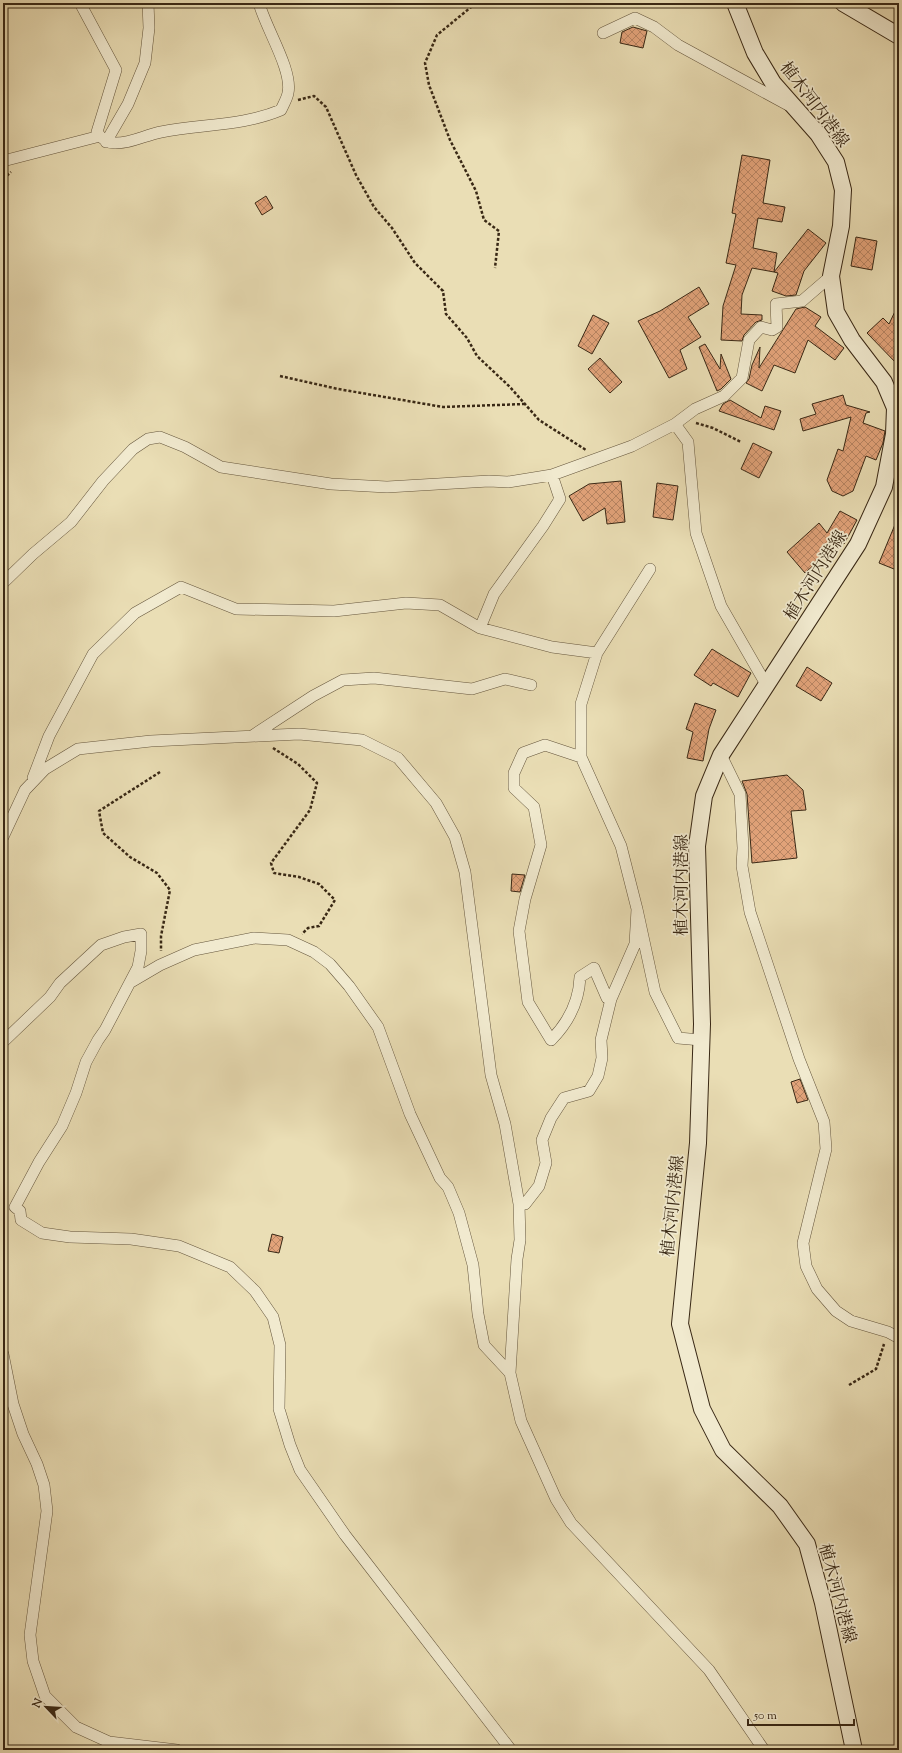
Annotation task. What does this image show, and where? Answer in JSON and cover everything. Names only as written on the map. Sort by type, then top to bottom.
[{"type":"main road","name":"植木河内港線","points":[[734,3],[755,54],[773,83],[818,134],[836,162],[843,190],[841,226],[831,276],[836,312],[852,340],[884,382],[897,406],[894,434],[884,488],[858,544],[721,755],[704,796],[697,846],[701,1040],[698,1143],[680,1324],[702,1409],[723,1450],[780,1506],[807,1544],[824,1603],[854,1750]]},
{"type":"main road","points":[[843,3],[899,36]]},
{"type":"street","points":[[80,3],[116,70],[97,132],[103,139],[113,144],[126,142],[160,132],[262,118],[280,110],[288,93],[288,82],[283,63],[259,3]]},
{"type":"street","points":[[3,161],[103,139],[128,104],[145,63],[149,28],[148,3]]},
{"type":"street","points":[[603,33],[635,18],[654,27],[678,45],[796,109]]},
{"type":"street","points":[[3,583],[33,554],[71,522],[87,501],[94,495],[103,481],[133,449],[148,439],[160,437],[185,447],[221,467],[331,484],[387,487],[489,481],[508,482],[552,475],[632,446],[675,424],[695,409],[724,396],[742,378],[750,340],[761,327],[772,330],[777,327],[776,304],[802,301],[831,276]]},
{"type":"street","points":[[675,424],[688,442],[696,533],[721,606],[767,686]]},
{"type":"street","points":[[480,628],[494,594],[543,526],[560,499],[552,475]]},
{"type":"street","points":[[650,569],[597,653],[581,704],[581,757],[622,846],[654,992],[678,1038],[701,1040]]},
{"type":"street","points":[[32,783],[49,736],[93,654],[134,613],[181,586],[236,609],[334,611],[406,603],[440,605],[480,628],[552,647],[597,653]]},
{"type":"street","points":[[251,736],[314,696],[343,680],[374,678],[406,680],[472,689],[505,679],[531,685]]},
{"type":"street","points":[[3,837],[25,790],[45,769],[78,749],[151,741],[299,734],[362,740],[398,758],[436,803],[455,837],[466,872],[491,1075],[505,1124],[519,1204],[520,1240],[517,1259],[510,1373],[521,1421],[556,1499],[571,1523],[709,1670],[764,1750]]},
{"type":"street","points":[[581,757],[546,745],[523,753],[514,773],[514,788],[534,807],[541,845],[525,899],[519,931],[524,972],[528,1002],[551,1040],[563,1028],[579,995],[580,977],[594,968],[607,998],[611,999]]},
{"type":"street","points":[[721,755],[740,794],[743,848],[742,866],[750,912],[799,1059],[824,1122],[826,1149],[803,1243],[806,1266],[817,1289],[836,1311],[852,1321],[888,1332],[899,1338]]},
{"type":"street","points":[[519,1204],[525,1204],[539,1186],[546,1163],[542,1140],[551,1118],[564,1098],[589,1091],[598,1076],[602,1058],[601,1040],[611,999],[636,944],[637,909]]},
{"type":"street","points":[[3,1042],[50,997],[60,983],[101,945],[124,937],[141,934],[141,950],[138,967],[105,1030],[86,1062],[76,1093],[62,1126],[39,1162],[15,1207],[20,1211],[21,1220],[42,1232],[49,1234],[70,1237],[131,1239],[179,1246],[230,1267],[255,1291],[273,1317],[280,1345],[279,1409],[290,1446],[300,1470],[345,1536],[511,1750]]},
{"type":"street","points":[[131,982],[194,950],[254,938],[288,940],[314,952],[330,964],[349,986],[378,1027],[410,1114],[440,1178],[448,1187],[459,1213],[473,1265],[478,1314],[484,1345],[510,1373]]},
{"type":"street","points":[[3,1354],[13,1404],[23,1434],[37,1464],[44,1485],[47,1511],[30,1635],[33,1661],[46,1696],[76,1727],[109,1742],[176,1750]]},
{"type":"path","points":[[476,3],[437,35],[425,63],[429,85],[450,140],[476,191],[484,220],[499,231],[495,268]]},
{"type":"path","points":[[283,104],[314,96],[326,107],[356,175],[374,207],[392,228],[415,263],[443,292],[446,314],[467,338],[477,356],[510,387],[539,420],[598,458]]},
{"type":"path","points":[[280,376],[338,389],[443,407],[525,404]]},
{"type":"path","points":[[675,424],[684,426],[694,422],[713,428],[741,442]]},
{"type":"path","points":[[272,748],[298,764],[317,783],[310,810],[271,863],[274,873],[299,877],[319,884],[335,900],[319,926],[308,928],[293,942]]},
{"type":"path","points":[[160,772],[99,811],[103,833],[130,857],[157,873],[170,890],[161,936],[160,966]]},
{"type":"path","points":[[849,1385],[876,1369],[888,1332]]},
{"type":"building","points":[[633,27],[647,31],[643,48],[620,43],[622,32]]},
{"type":"building","points":[[742,155],[770,160],[763,203],[785,207],[782,222],[758,218],[753,248],[777,253],[774,272],[752,268],[742,295],[741,314],[762,315],[762,320],[756,322],[744,335],[742,341],[721,340],[723,306],[736,265],[726,263],[736,214],[732,213]]},
{"type":"building","points":[[266,196],[273,208],[262,215],[255,203]]},
{"type":"building","points":[[808,229],[826,243],[804,271],[796,295],[786,296],[772,291],[778,273],[774,272]]},
{"type":"building","points":[[856,237],[877,241],[872,270],[851,266]]},
{"type":"building","points":[[699,287],[709,304],[688,317],[701,337],[680,350],[687,369],[669,378],[638,321],[660,311]]},
{"type":"building","points":[[899,303],[899,366],[867,333],[883,318],[889,324]]},
{"type":"building","points":[[805,307],[821,317],[815,326],[844,348],[835,360],[808,340],[795,373],[774,365],[762,391],[746,383],[749,379],[752,365],[760,347],[759,368],[796,309]]},
{"type":"building","points":[[593,315],[609,323],[592,354],[578,346]]},
{"type":"building","points":[[705,344],[720,369],[721,354],[731,379],[717,391],[699,347]]},
{"type":"building","points":[[600,358],[622,382],[610,393],[588,369]]},
{"type":"building","points":[[843,395],[846,405],[870,412],[866,413],[863,423],[885,431],[883,443],[876,460],[866,456],[853,491],[843,496],[832,491],[827,480],[838,449],[843,451],[851,417],[803,431],[800,419],[816,414],[812,404]]},
{"type":"building","points":[[730,400],[761,418],[765,406],[781,411],[774,430],[719,411],[723,404]]},
{"type":"building","points":[[753,443],[772,452],[759,478],[741,469]]},
{"type":"building","points":[[621,481],[625,522],[607,524],[605,508],[583,521],[569,496],[589,484]]},
{"type":"building","points":[[657,483],[678,486],[673,520],[653,517]]},
{"type":"building","points":[[840,511],[857,520],[844,544],[840,541],[805,573],[787,552],[819,523],[827,533]]},
{"type":"building","points":[[899,515],[899,571],[879,563]]},
{"type":"building","points":[[712,649],[751,673],[738,697],[713,683],[711,686],[694,675]]},
{"type":"building","points":[[807,667],[832,683],[821,701],[796,686]]},
{"type":"building","points":[[695,703],[716,710],[709,729],[703,761],[687,758],[693,732],[686,729]]},
{"type":"building","points":[[787,775],[803,790],[806,810],[791,811],[797,858],[752,863],[747,794],[742,781]]},
{"type":"building","points":[[512,874],[525,875],[520,892],[511,891]]},
{"type":"building","points":[[800,1079],[808,1100],[797,1103],[791,1082]]},
{"type":"building","points":[[272,1234],[283,1237],[279,1253],[268,1251]]}]
